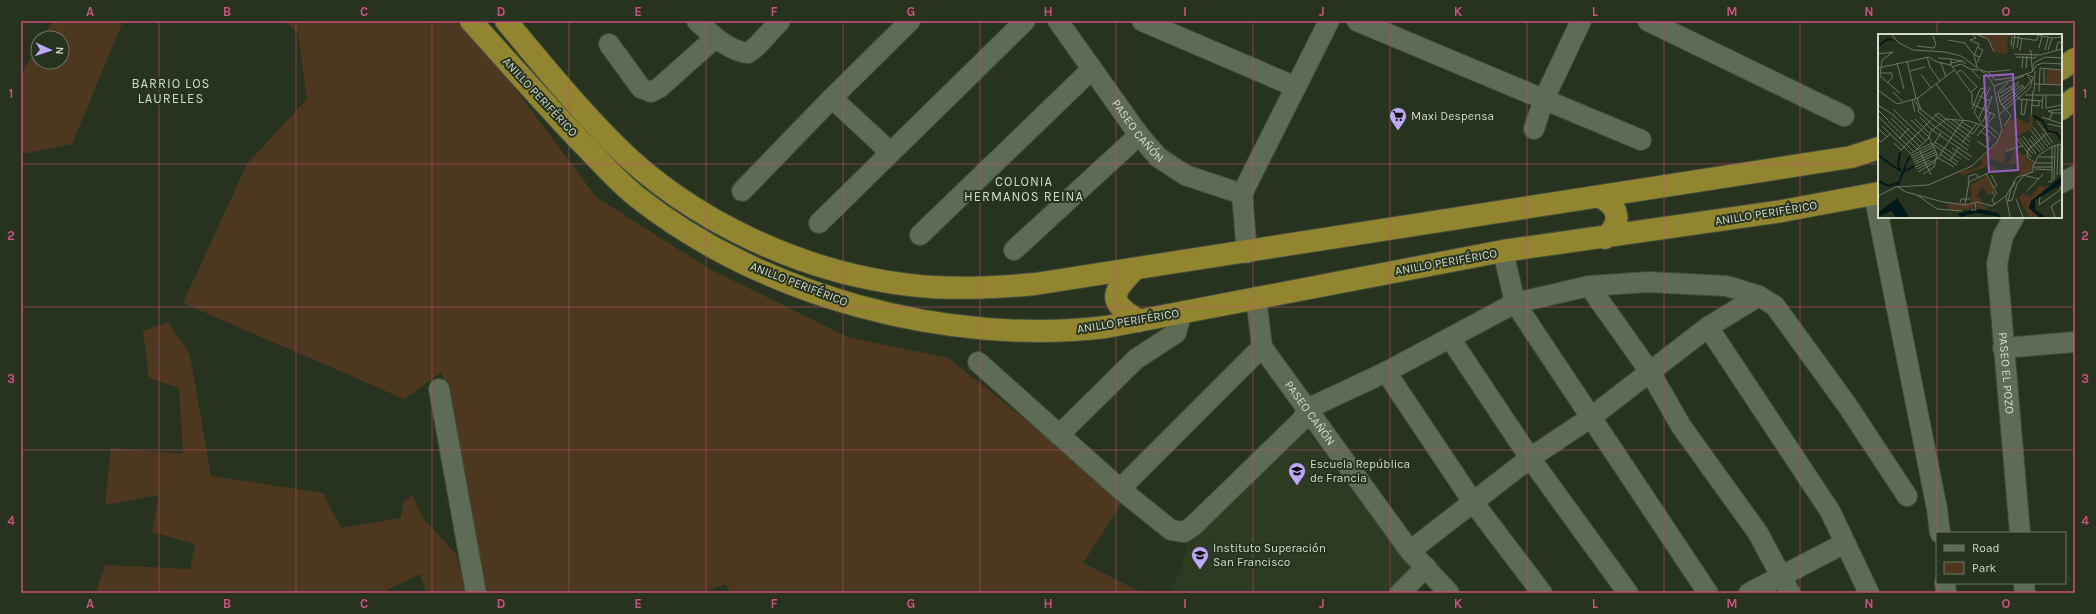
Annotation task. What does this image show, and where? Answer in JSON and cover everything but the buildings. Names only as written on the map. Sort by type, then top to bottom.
[{"type":"highway","name":"ANILLO PERIFÉRICO","points":[[471,21],[550,109],[636,196],[672,222],[748,265],[827,297],[902,317],[1000,331],[1080,330],[1503,252],[1782,212],[1876,193]]},
{"type":"highway","name":"ANILLO PERIFÉRICO","points":[[506,21],[566,93],[611,141],[658,182],[739,233],[780,251],[820,265],[876,280],[910,285],[987,288],[1034,284],[1247,253],[1851,157],[1878,148]]},
{"type":"highway","points":[[2062,68],[2075,59]]},
{"type":"highway","points":[[2062,108],[2075,98]]},
{"type":"highway","points":[[1600,197],[1610,202],[1616,210],[1617,221],[1613,231],[1605,238]]},
{"type":"highway","points":[[1133,270],[1118,286],[1115,293],[1116,301],[1122,309],[1139,320]]},
{"type":"street","points":[[697,21],[715,38],[738,52],[748,53],[757,46],[780,21]]},
{"type":"street","points":[[742,191],[832,98],[910,21]]},
{"type":"street","points":[[819,224],[890,152],[1026,21]]},
{"type":"street","name":"PASEO CAÑÓN","points":[[1058,21],[1091,70],[1139,135],[1158,157],[1185,174],[1242,194]]},
{"type":"street","points":[[1142,21],[1296,87]]},
{"type":"street","points":[[1247,253],[1242,194],[1329,21]]},
{"type":"street","points":[[1357,21],[1641,140]]},
{"type":"street","points":[[1648,21],[1844,116]]},
{"type":"street","points":[[1534,130],[1544,99],[1574,23]]},
{"type":"street","points":[[609,44],[641,88],[651,92],[659,88],[715,38]]},
{"type":"street","points":[[920,236],[1091,70]]},
{"type":"street","points":[[832,98],[890,152]]},
{"type":"street","points":[[1014,250],[1139,135]]},
{"type":"street","points":[[2062,183],[2075,176]]},
{"type":"street","points":[[1876,193],[1878,203]]},
{"type":"street","points":[[1881,218],[1937,509],[1940,532]]},
{"type":"street","name":"PASEO EL POZO","points":[[2013,218],[2003,236],[1997,264],[2020,532]]},
{"type":"street","points":[[1503,252],[1515,303],[1590,418],[1708,593]]},
{"type":"street","points":[[978,362],[1120,489],[1171,530],[1184,532],[1193,526],[1302,420],[1307,409],[1386,372],[1515,303],[1589,286],[1648,282],[1728,286],[1759,296],[1775,306],[1789,323],[1847,404],[1907,496]]},
{"type":"street","points":[[1589,286],[1650,372],[1681,426],[1758,533],[1790,593]]},
{"type":"street","points":[[1410,551],[1530,458],[1590,418],[1708,327],[1759,296]]},
{"type":"street","name":"PASEO CAÑÓN","points":[[1256,297],[1262,347],[1410,551],[1449,593]]},
{"type":"street","points":[[1059,435],[1136,359],[1176,333],[1182,312]]},
{"type":"street","points":[[1708,327],[1830,511],[1869,593]]},
{"type":"street","points":[[1450,338],[1530,458],[1628,593]]},
{"type":"street","points":[[2004,348],[2075,342]]},
{"type":"street","points":[[1120,489],[1262,347]]},
{"type":"street","points":[[1386,372],[1473,502],[1542,593]]},
{"type":"street","points":[[439,390],[476,593]]},
{"type":"street","points":[[1749,593],[1845,543]]},
{"type":"street","points":[[1400,593],[1426,567]]},
{"type":"shaded area","name":"Escuela República de Francia","points":[[1304,427],[1417,571],[1393,593],[1171,593],[1188,547],[1184,544]]},
{"type":"green space","points":[[53,21],[123,21],[72,144],[21,154],[21,75],[30,60],[30,70],[70,70],[70,30],[48,30]]},
{"type":"green space","points":[[284,21],[457,21],[514,87],[596,197],[708,268],[847,337],[948,358],[1125,498],[1083,563],[1143,593],[730,593],[726,584],[700,593],[487,593],[442,372],[404,399],[183,303],[247,164],[307,99],[298,33]]},
{"type":"green space","points":[[168,322],[190,355],[211,476],[323,493],[341,528],[401,518],[404,501],[412,495],[424,519],[456,554],[466,593],[426,593],[420,574],[381,593],[96,593],[105,565],[190,569],[195,544],[152,532],[159,495],[105,505],[111,448],[183,454],[179,388],[149,378],[143,331]]},
{"type":"place","name":"Maxi Despensa","points":[[1398,131]]},
{"type":"place","name":"Escuela República de Francia","points":[[1297,486]]},
{"type":"place","name":"Instituto Superación San Francisco","points":[[1200,570]]},
{"type":"district","name":"BARRIO LOS LAURELES","points":[[171,90]]},
{"type":"district","name":"COLONIA HERMANOS REINA","points":[[1024,188]]}]
